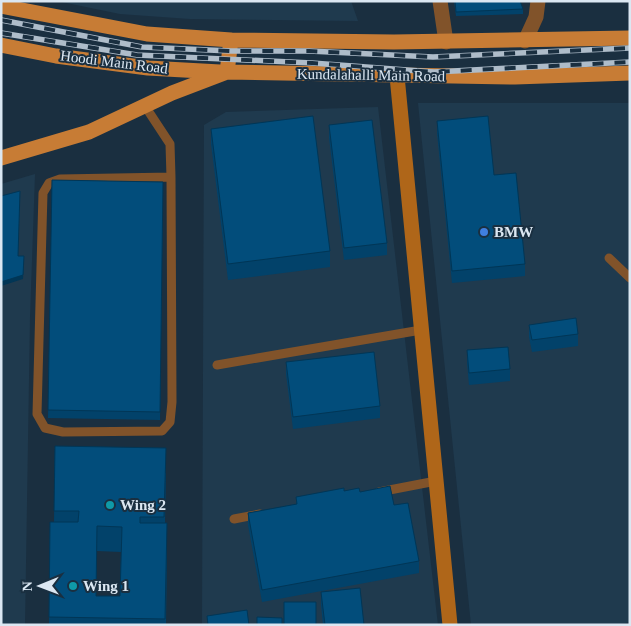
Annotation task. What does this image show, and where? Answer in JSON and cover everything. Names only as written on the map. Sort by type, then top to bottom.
[{"type":"main road","name":"Hoodi Main Road","points":[[1,6],[22,6],[148,34],[231,40]]},
{"type":"main road","points":[[227,72],[231,40],[446,42],[630,38]]},
{"type":"main road","name":"Hoodi Main Road","points":[[1,45],[56,56],[148,68],[227,72]]},
{"type":"main road","name":"Kundalahalli Main Road","points":[[1,158],[89,132],[172,93],[227,72],[515,77],[630,73]]},
{"type":"street","points":[[440,1],[446,42]]},
{"type":"street","points":[[525,41],[536,17],[538,1]]},
{"type":"street","points":[[397,76],[450,625]]},
{"type":"lane","points":[[145,106],[170,144],[171,177],[172,402],[170,422],[162,431],[63,432],[45,428],[37,414],[43,193],[49,183],[60,179],[171,177]]},
{"type":"lane","points":[[609,258],[630,278]]},
{"type":"lane","points":[[217,365],[421,330]]},
{"type":"lane","points":[[370,494],[436,481]]},
{"type":"lane","points":[[234,519],[273,512]]},
{"type":"shaded area","points":[[57,1],[351,1],[358,21],[190,19],[120,14]]},
{"type":"shaded area","points":[[418,103],[630,103],[630,622],[616,625],[471,625]]},
{"type":"shaded area","points":[[378,107],[438,625],[202,625],[204,125],[226,112]]},
{"type":"shaded area","points":[[35,174],[30,317],[25,625],[1,625],[1,184]]},
{"type":"building","points":[[455,1],[520,1],[523,9],[456,12]]},
{"type":"building","points":[[313,116],[330,251],[228,264],[211,129]]},
{"type":"building","name":"BMW","points":[[488,116],[494,175],[516,173],[525,264],[452,271],[437,121]]},
{"type":"building","points":[[372,120],[387,243],[344,248],[329,125]]},
{"type":"building","points":[[52,180],[163,182],[160,412],[48,410]]},
{"type":"building","points":[[20,191],[18,256],[24,256],[23,275],[1,282],[1,196]]},
{"type":"building","points":[[576,318],[578,334],[532,340],[529,325]]},
{"type":"building","points":[[508,347],[510,369],[469,373],[467,350]]},
{"type":"building","points":[[374,352],[380,406],[293,417],[286,362]]},
{"type":"building","points":[[55,446],[166,448],[164,517],[140,517],[140,523],[167,523],[165,619],[49,617],[50,522],[78,522],[79,511],[54,511]],"holes":[[[97,526],[122,527],[120,596],[96,596]]]},
{"type":"building","points":[[390,486],[394,505],[408,503],[419,561],[262,590],[248,513],[297,504],[296,497],[344,488],[344,491],[359,488],[360,492]]},
{"type":"building","points":[[360,588],[364,625],[325,625],[321,592]]},
{"type":"building","points":[[284,602],[316,602],[316,625],[284,625]]},
{"type":"building","points":[[247,610],[249,625],[208,625],[207,616]]},
{"type":"building","points":[[257,617],[282,618],[282,625],[257,625]]},
{"type":"railway","points":[[1,20],[142,47],[231,51],[309,51],[433,57],[630,48]]},
{"type":"railway","points":[[1,33],[137,55],[312,63],[434,72],[630,62]]},
{"type":"place","name":"BMW","points":[[484,232]]},
{"type":"place","name":"Wing 2","points":[[110,505]]},
{"type":"place","name":"Wing 1","points":[[73,586]]}]
